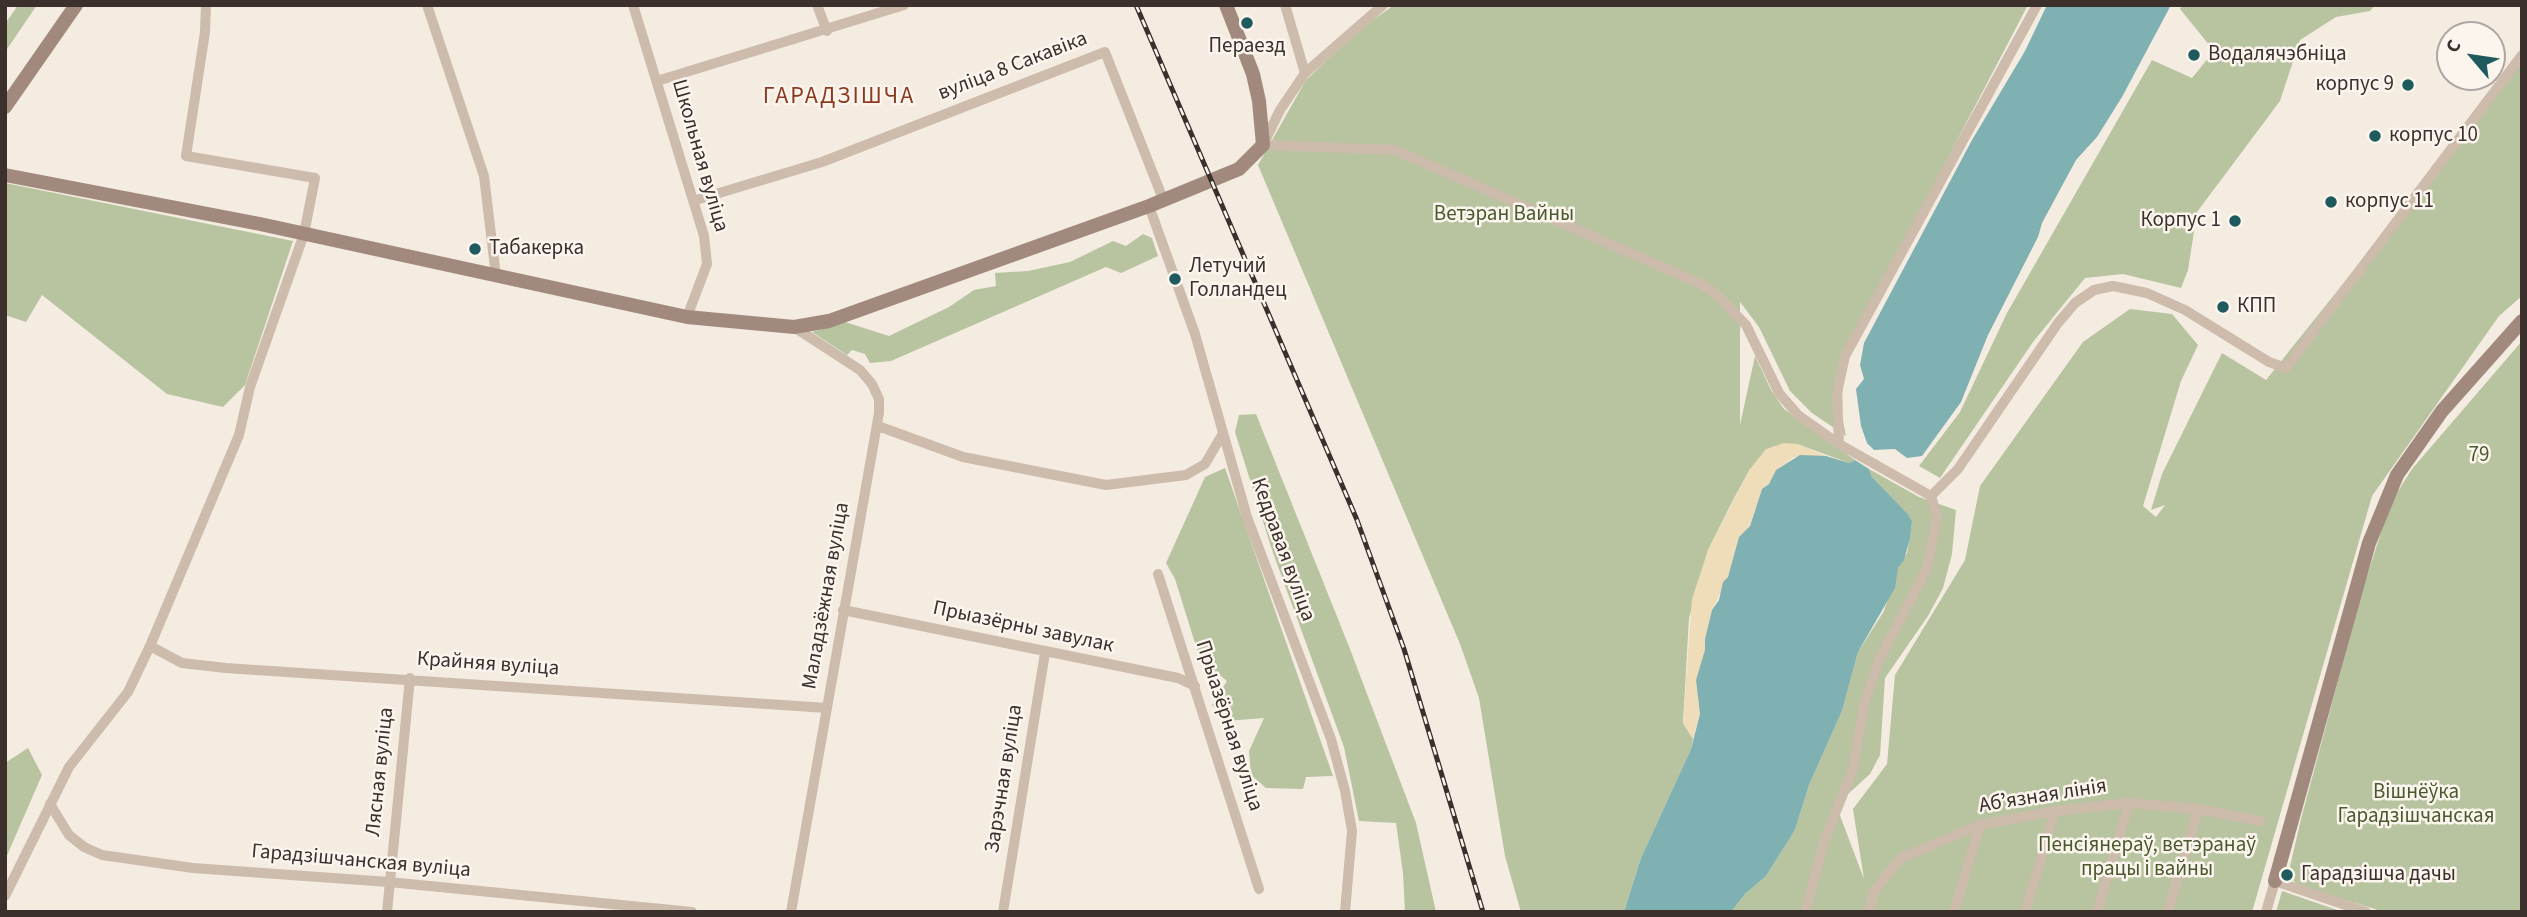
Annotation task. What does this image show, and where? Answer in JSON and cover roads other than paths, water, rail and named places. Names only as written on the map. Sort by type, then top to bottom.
[{"type":"main road","points":[[5,107],[76,5]]},
{"type":"main road","points":[[5,175],[303,234],[687,317],[794,327],[829,321],[1149,206],[1216,181],[1239,169],[1263,145],[1253,74],[1226,5]]},
{"type":"main road","points":[[2275,881],[2369,543],[2397,475],[2442,411],[2521,323]]},
{"type":"street","points":[[5,896],[69,767],[128,692],[150,646],[239,435],[250,387],[303,234],[315,178],[186,156],[205,32],[206,5]]},
{"type":"street","points":[[427,5],[484,176],[496,276]]},
{"type":"street","name":"Школьная вуліца","points":[[633,5],[696,200],[707,264],[687,317]]},
{"type":"street","points":[[817,5],[827,31]]},
{"type":"street","points":[[657,81],[827,31],[904,5]]},
{"type":"street","points":[[1285,5],[1306,73]]},
{"type":"street","points":[[1383,5],[1306,73],[1285,102],[1263,145],[1395,150],[1701,284],[1717,294],[1746,325],[1770,377],[1788,405],[1839,444],[1931,496],[1937,517],[1927,568],[1879,660],[1864,705],[1853,769],[1825,839],[1805,912]]},
{"type":"street","points":[[1839,444],[1839,373],[1857,329],[2037,5]]},
{"type":"street","name":"вуліца 8 Сакавіка","points":[[696,200],[822,162],[1105,52],[1163,199]]},
{"type":"street","points":[[1931,496],[1958,469],[2057,323],[2075,303],[2094,290],[2113,286],[2147,293],[2185,310],[2269,362],[2286,368],[2522,55]]},
{"type":"street","name":"Кедравая вуліца","points":[[1149,206],[1195,334],[1247,517],[1331,739],[1352,831],[1345,912]]},
{"type":"street","name":"Маладзёжная вуліца","points":[[791,912],[878,426],[879,399],[872,384],[860,370],[794,327]]},
{"type":"street","points":[[878,426],[962,457],[1106,485],[1186,475],[1205,464],[1222,435]]},
{"type":"street","name":"Прыазёрная вуліца","points":[[1158,574],[1259,889]]},
{"type":"street","name":"Прыазёрны завулак","points":[[843,610],[1178,678],[1195,687]]},
{"type":"street","name":"Крайняя вуліца","points":[[150,646],[182,663],[827,708]]},
{"type":"street","name":"Зарэчная вуліца","points":[[1003,912],[1045,653]]},
{"type":"street","name":"Лясная вуліца","points":[[387,912],[410,678]]},
{"type":"street","points":[[2097,912],[2129,803]]},
{"type":"street","name":"Абʼязная лінія","points":[[1869,912],[1874,891],[1901,858],[1980,825],[2055,811],[2129,803],[2198,809],[2260,821]]},
{"type":"street","name":"Гарадзішчанская вуліца","points":[[50,804],[69,835],[84,847],[102,855],[193,868],[389,882],[692,912]]},
{"type":"street","points":[[2168,912],[2198,809]]},
{"type":"street","points":[[2025,912],[2055,811]]},
{"type":"street","points":[[1954,912],[1980,825]]},
{"type":"street","points":[[2266,912],[2275,881],[2366,912]]},
{"type":"water","points":[[2047,5],[2171,5],[2122,97],[2097,137],[2076,160],[2042,223],[2038,237],[1988,335],[1961,402],[1922,456],[1907,458],[1895,449],[1874,450],[1867,443],[1861,426],[1856,389],[1864,379],[1860,365],[1864,343],[1972,140],[2025,51]]},
{"type":"water","points":[[1800,455],[1826,456],[1849,463],[1855,460],[1869,469],[1872,477],[1908,514],[1912,522],[1910,538],[1904,560],[1898,568],[1895,588],[1858,652],[1842,711],[1809,785],[1795,830],[1766,876],[1745,894],[1731,912],[1624,912],[1641,858],[1691,749],[1700,714],[1696,680],[1705,650],[1705,639],[1712,610],[1719,600],[1723,582],[1728,577],[1739,537],[1750,526],[1762,489],[1769,484],[1776,470]]},
{"type":"railway","points":[[1136,5],[1357,520],[1404,649],[1483,912]]},
{"type":"place","name":"Пераезд","points":[[1247,23]]},
{"type":"place","name":"Водалячэбніца","points":[[2194,55]]},
{"type":"place","name":"корпус 9","points":[[2408,85]]},
{"type":"place","name":"корпус 10","points":[[2375,136]]},
{"type":"place","name":"корпус 11","points":[[2331,202]]},
{"type":"place","name":"Корпус 1","points":[[2235,221]]},
{"type":"place","name":"Табакерка","points":[[475,249]]},
{"type":"place","name":"Летучий Голландец","points":[[1175,279]]},
{"type":"place","name":"КПП","points":[[2223,307]]},
{"type":"place","name":"Гарадзішча дачы","points":[[2287,875]]},
{"type":"district","name":"ГАРАДЗІШЧА","points":[[839,98]]},
{"type":"park label","name":"Ветэран Вайны","points":[[1504,215]]},
{"type":"park label","name":"79","points":[[2479,456]]},
{"type":"park label","name":"Вішнёўка Гарадзішчанская","points":[[2416,805]]},
{"type":"park label","name":"Пенсіянераў, ветэранаў працы і вайны","points":[[2147,858]]}]
